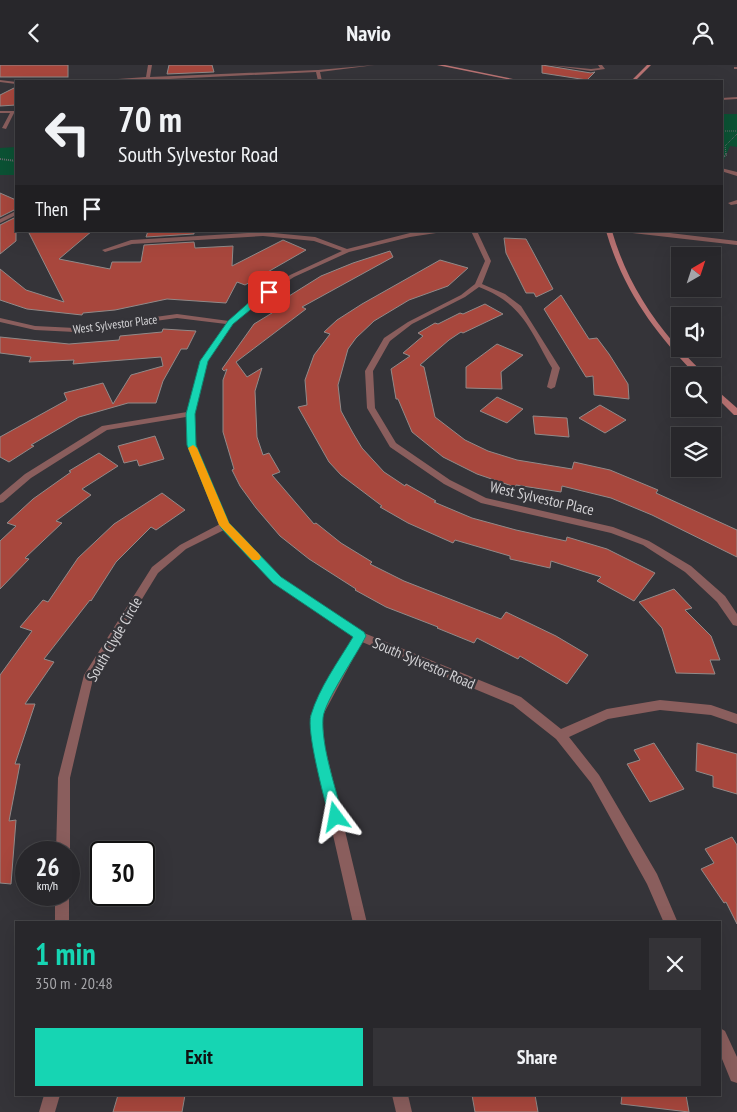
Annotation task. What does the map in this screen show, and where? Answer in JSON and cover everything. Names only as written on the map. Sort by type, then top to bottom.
[{"type":"main road","points":[[440,65],[517,80]]},
{"type":"main road","points":[[634,80],[649,65]]},
{"type":"main road","points":[[609,232],[626,278],[640,304],[666,338],[693,367]]},
{"type":"main road","points":[[721,397],[737,413]]},
{"type":"street","points":[[150,65],[148,80],[318,71],[373,65]]},
{"type":"street","points":[[233,65],[235,80]]},
{"type":"street","points":[[551,65],[596,70],[603,69],[600,65]]},
{"type":"street","points":[[318,71],[320,80]]},
{"type":"street","points":[[0,81],[15,83]]},
{"type":"street","points":[[723,99],[737,98]]},
{"type":"street","points":[[0,112],[15,112]]},
{"type":"street","points":[[4,128],[15,112]]},
{"type":"street","points":[[723,170],[737,174]]},
{"type":"street","points":[[0,221],[15,214]]},
{"type":"street","name":"South Sylvestor Road","points":[[437,232],[410,235],[347,251],[292,276],[257,299],[231,323],[204,361],[190,414],[191,445],[225,525],[277,580],[360,636],[517,701],[560,735],[595,779],[652,879],[670,921]]},
{"type":"street","points":[[474,232],[488,261],[478,285],[498,292],[517,305],[523,313],[556,368],[551,387]]},
{"type":"street","points":[[636,232],[737,243]]},
{"type":"street","points":[[104,250],[131,242],[263,234],[315,239],[347,251]]},
{"type":"street","name":"West Sylvestor Place","points":[[478,285],[463,296],[410,323],[388,341],[369,371],[371,408],[393,445],[447,482],[484,501],[614,530],[646,543],[688,569],[721,599],[737,622]]},
{"type":"street","name":"West Sylvestor Place","points":[[0,320],[35,327],[75,330],[177,316],[231,323]]},
{"type":"street","points":[[0,500],[28,476],[104,428],[190,414]]},
{"type":"street","name":"South Clyde Circle","points":[[63,841],[64,778],[88,678],[155,570],[182,547],[225,525]]},
{"type":"street","points":[[360,636],[326,694],[316,717],[320,747],[360,921]]},
{"type":"street","points":[[560,735],[607,714],[660,705],[711,711],[737,719]]},
{"type":"street","points":[[62,906],[62,921]]},
{"type":"street","points":[[721,1038],[737,1075]]},
{"type":"street","points":[[47,1112],[52,1096]]},
{"type":"street","points":[[400,1096],[404,1112]]},
{"type":"path","points":[[723,131],[737,131]]},
{"type":"path","points":[[723,157],[726,155],[725,146],[737,134]]},
{"type":"path","points":[[0,159],[15,161]]},
{"type":"green space","points":[[723,114],[737,114],[737,147],[730,146],[723,162]]},
{"type":"green space","points":[[15,147],[15,175],[0,175],[0,148]]},
{"type":"building","points":[[0,65],[68,65],[68,77],[0,77]]},
{"type":"building","points":[[169,65],[212,65],[214,72],[167,74]]},
{"type":"building","points":[[542,65],[591,73],[595,72],[587,80],[542,73]]},
{"type":"building","points":[[15,88],[15,105],[0,106],[0,95]]},
{"type":"building","points":[[0,193],[15,200],[15,210],[0,217]]},
{"type":"building","points":[[15,218],[16,241],[0,254],[0,225]]},
{"type":"building","points":[[29,232],[91,232],[59,259],[110,269],[112,262],[141,262],[144,245],[194,242],[195,248],[233,246],[232,266],[283,240],[306,250],[245,285],[237,282],[226,303],[167,299],[115,310],[83,313],[82,315],[27,309],[0,300],[0,269],[26,290],[64,302]]},
{"type":"building","points":[[148,232],[194,232],[194,234],[146,237]]},
{"type":"building","points":[[504,238],[526,239],[553,289],[536,297],[534,293],[526,293],[506,253]]},
{"type":"building","points":[[390,251],[393,257],[302,307],[306,309],[236,362],[247,377],[262,368],[255,391],[257,437],[263,455],[269,453],[280,472],[272,475],[314,524],[316,523],[341,543],[372,562],[370,564],[404,581],[501,619],[506,612],[556,636],[588,655],[567,684],[520,656],[518,659],[477,638],[474,643],[386,607],[355,590],[309,559],[280,536],[240,486],[232,470],[234,469],[223,432],[223,380],[227,369],[224,371],[222,369],[254,324],[272,313],[267,312],[289,296],[321,276]]},
{"type":"building","points":[[440,260],[468,268],[448,286],[409,300],[374,321],[356,338],[348,349],[338,385],[341,411],[353,433],[362,448],[384,472],[405,486],[406,484],[436,501],[434,502],[472,518],[516,530],[566,541],[567,537],[607,549],[655,573],[634,601],[597,581],[601,577],[551,561],[550,568],[510,559],[510,556],[455,540],[453,543],[408,523],[380,507],[382,506],[341,475],[329,462],[298,407],[307,405],[305,380],[314,355],[330,334],[324,332],[337,320],[362,304]]},
{"type":"building","points":[[561,295],[589,339],[597,338],[609,354],[628,384],[629,399],[594,395],[593,376],[586,377],[544,309]]},
{"type":"building","points":[[485,304],[503,314],[463,333],[461,332],[420,365],[424,367],[435,417],[465,440],[488,451],[517,460],[572,469],[574,462],[610,470],[658,490],[656,493],[737,530],[737,557],[652,515],[611,498],[562,486],[561,492],[516,485],[515,487],[477,474],[443,457],[412,432],[398,399],[396,399],[391,369],[410,356],[403,353],[423,336],[418,333],[435,323],[438,324],[460,313],[463,314]]},
{"type":"building","points":[[163,329],[196,331],[187,349],[181,349],[163,381],[156,403],[128,403],[79,417],[31,445],[34,446],[9,462],[0,457],[0,437],[67,400],[64,393],[103,383],[113,404],[131,375],[163,366],[161,357],[73,364],[74,360],[29,362],[31,357],[0,353],[0,337],[69,344],[119,340],[120,336],[162,332]]},
{"type":"building","points":[[497,344],[523,355],[501,372],[502,389],[466,388],[466,367]]},
{"type":"building","points":[[497,397],[523,409],[507,423],[480,411]]},
{"type":"building","points":[[600,405],[626,420],[605,433],[579,418]]},
{"type":"building","points":[[533,416],[567,418],[569,437],[535,434]]},
{"type":"building","points":[[155,436],[164,459],[139,466],[137,460],[124,463],[118,446]]},
{"type":"building","points":[[99,453],[118,466],[82,489],[91,495],[56,521],[62,523],[25,558],[29,559],[0,589],[0,541],[16,526],[7,523],[33,499],[71,472],[69,471]]},
{"type":"building","points":[[162,493],[185,510],[156,530],[151,527],[116,562],[91,601],[44,659],[54,662],[25,704],[35,704],[15,764],[20,764],[9,821],[16,820],[11,884],[0,883],[0,675],[32,631],[20,627],[43,600],[48,602],[78,558],[114,524]]},
{"type":"building","points":[[674,589],[692,608],[685,610],[711,636],[720,660],[710,660],[715,674],[676,673],[662,628],[639,602]]},
{"type":"building","points":[[654,743],[684,789],[650,802],[627,764],[640,760],[634,750]]},
{"type":"building","points":[[697,743],[737,754],[737,794],[713,787],[713,776],[696,771]]},
{"type":"building","points":[[732,837],[737,845],[737,924],[726,902],[724,903],[701,869],[714,863],[705,849]]},
{"type":"building","points":[[118,1096],[185,1096],[182,1112],[113,1112]]},
{"type":"building","points":[[472,1096],[535,1096],[538,1112],[475,1112]]},
{"type":"building","points":[[622,1096],[686,1096],[689,1112],[621,1104]]},
{"type":"slow traffic","points":[[193,448],[225,525],[255,557]]},
{"type":"route","points":[[269,292],[257,299],[231,323],[204,361],[190,414],[191,445],[225,525],[277,580],[360,636],[326,694],[316,717],[320,747],[336,817]]}]
